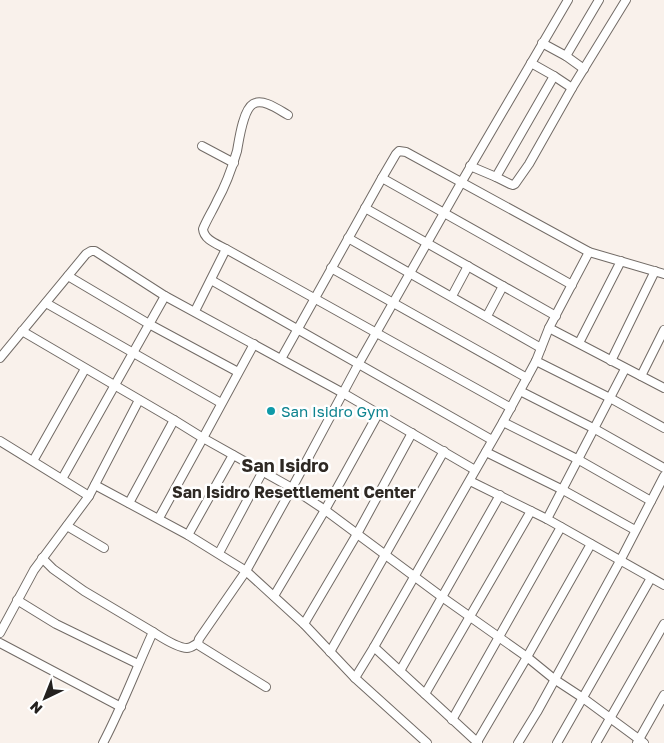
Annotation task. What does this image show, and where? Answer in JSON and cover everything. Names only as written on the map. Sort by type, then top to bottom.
[{"type":"street","points":[[42,558],[53,569],[84,591],[180,647],[191,647],[198,643],[246,571],[359,363],[470,166],[568,0]]},
{"type":"street","points":[[566,56],[599,0]]},
{"type":"street","points":[[470,166],[510,184],[515,184],[529,164],[572,88],[626,0]]},
{"type":"street","points":[[542,43],[566,56],[584,69]]},
{"type":"street","points":[[531,63],[572,88]]},
{"type":"street","points":[[496,177],[554,76]]},
{"type":"street","points":[[288,115],[260,102],[249,108],[234,163],[204,228],[204,235],[376,334],[511,408]]},
{"type":"street","points":[[202,146],[234,163]]},
{"type":"street","points":[[281,359],[364,208],[396,154],[402,151],[588,252],[664,274]]},
{"type":"street","points":[[382,178],[572,285]]},
{"type":"street","points":[[364,208],[556,316]]},
{"type":"street","points":[[348,238],[541,348]]},
{"type":"street","points":[[195,312],[226,249]]},
{"type":"street","points":[[0,358],[86,254],[95,251],[165,296],[343,393],[475,470]]},
{"type":"street","points":[[355,678],[511,408],[536,361],[549,328],[588,252]]},
{"type":"street","points":[[579,344],[622,261]]},
{"type":"street","points":[[452,296],[468,266]]},
{"type":"street","points":[[331,268],[526,378]]},
{"type":"street","points":[[611,361],[655,271]]},
{"type":"street","points":[[68,276],[149,324],[238,372]]},
{"type":"street","points":[[211,280],[492,440]]},
{"type":"street","points":[[487,316],[503,286]]},
{"type":"street","points":[[62,479],[165,296]]},
{"type":"street","points":[[46,302],[222,403]]},
{"type":"street","points":[[549,328],[664,388]]},
{"type":"street","points":[[641,376],[664,330]]},
{"type":"street","points":[[22,331],[203,438],[292,488],[527,657],[640,742],[664,695]]},
{"type":"street","points":[[158,518],[254,344]]},
{"type":"street","points":[[536,361],[610,398],[664,428]]},
{"type":"street","points":[[33,460],[85,369]]},
{"type":"street","points":[[547,519],[625,369]]},
{"type":"street","points":[[520,391],[595,429],[664,468]]},
{"type":"street","points":[[0,633],[34,570],[89,496],[140,400]]},
{"type":"street","points":[[274,596],[325,510],[378,414]]},
{"type":"street","points":[[129,503],[174,420]]},
{"type":"street","points":[[503,422],[579,460],[651,501]]},
{"type":"street","points":[[304,624],[357,534],[412,433]]},
{"type":"street","points":[[0,441],[89,496]]},
{"type":"street","points":[[330,652],[444,451]]},
{"type":"street","points":[[486,452],[562,490],[635,530]]},
{"type":"street","points":[[188,535],[233,455]]},
{"type":"street","points":[[219,553],[263,471]]},
{"type":"street","points":[[518,743],[620,561],[664,476]]},
{"type":"street","points":[[470,480],[547,519],[664,585]]},
{"type":"street","points":[[95,485],[188,535],[246,571],[304,624],[355,678],[427,743]]},
{"type":"street","points":[[400,671],[500,495]]},
{"type":"street","points":[[426,694],[531,511]]},
{"type":"street","points":[[67,526],[104,548]]},
{"type":"street","points":[[452,720],[561,527]]},
{"type":"street","points":[[374,647],[478,743],[591,544]]},
{"type":"street","points":[[557,743],[651,578]]},
{"type":"street","points":[[17,600],[64,628],[138,664]]},
{"type":"street","points":[[596,743],[664,624]]},
{"type":"street","points":[[103,743],[153,632]]},
{"type":"street","points":[[0,643],[121,706]]},
{"type":"street","points":[[198,643],[266,686]]},
{"type":"place","name":"San Isidro Gym","points":[[271,411]]},
{"type":"district","name":"San Isidro","points":[[285,465]]},
{"type":"district","name":"San Isidro Resettlement Center","points":[[294,492]]}]
